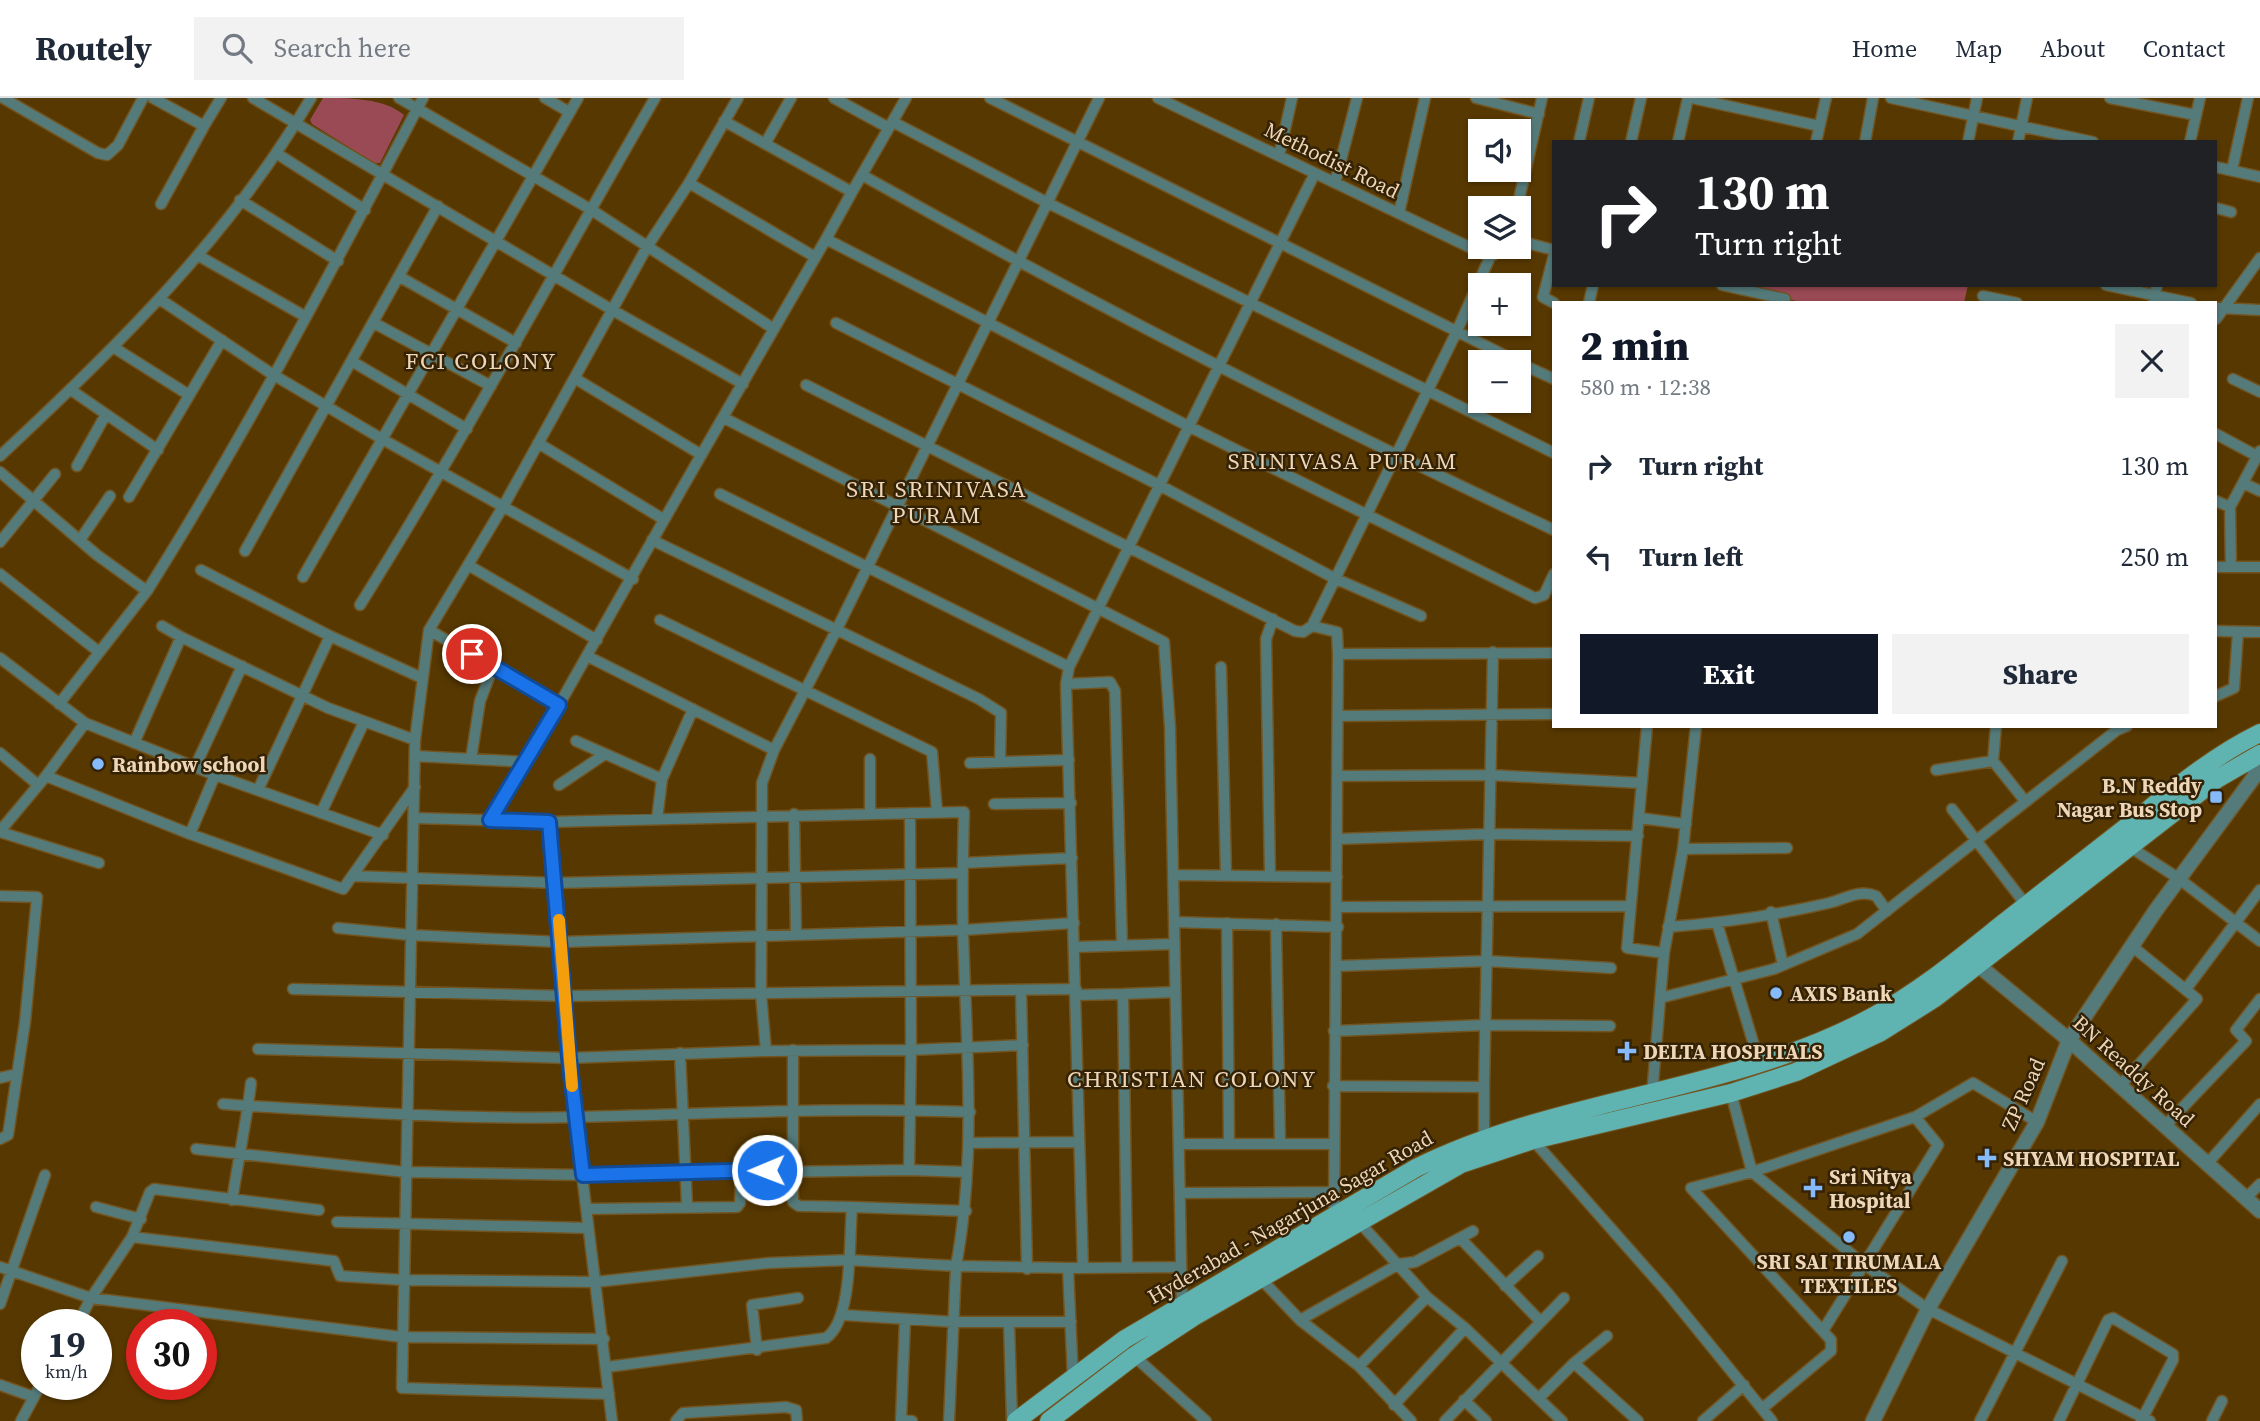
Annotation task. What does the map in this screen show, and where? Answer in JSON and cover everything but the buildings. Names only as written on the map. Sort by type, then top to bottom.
[{"type":"main road","name":"Hyderabad - Nagarjuna Sagar Road","points":[[1049,1421],[1134,1356],[1260,1278],[1461,1164],[1533,1140],[1731,1093],[1796,1072],[1881,1032],[1935,998],[1978,965],[2064,886],[2207,763],[2260,733]]},
{"type":"main road","name":"Hyderabad - Nagarjuna Sagar Road","points":[[1014,1421],[1125,1339],[1416,1168],[1484,1138],[1760,1065],[1831,1038],[1907,997],[2026,905],[2130,847],[2256,766]]},
{"type":"street","points":[[3,98],[98,153],[107,155],[118,145],[143,98]]},
{"type":"street","points":[[153,98],[204,126]]},
{"type":"street","points":[[160,204],[221,98]]},
{"type":"street","points":[[253,98],[614,312],[743,384]]},
{"type":"street","points":[[0,456],[71,390],[160,300],[199,256],[276,153],[311,98]]},
{"type":"street","points":[[399,98],[420,103],[533,178],[590,209],[774,328]]},
{"type":"street","points":[[545,98],[569,112]]},
{"type":"street","points":[[303,577],[578,98]]},
{"type":"street","points":[[360,605],[444,471],[552,274],[655,98]]},
{"type":"street","points":[[609,1394],[402,1388],[415,740],[429,630],[504,505],[648,247],[738,98]]},
{"type":"street","points":[[765,144],[791,98]]},
{"type":"street","points":[[834,98],[1552,452]]},
{"type":"street","points":[[490,820],[589,657],[663,519],[724,418],[906,98]]},
{"type":"street","points":[[990,98],[1493,350]]},
{"type":"street","points":[[766,1051],[760,935],[762,783],[774,750],[836,631],[955,385],[1099,98]]},
{"type":"street","name":"Methodist Road","points":[[1158,98],[1468,247]]},
{"type":"street","points":[[1279,156],[1292,98]]},
{"type":"street","points":[[1335,183],[1357,98]]},
{"type":"street","points":[[1399,214],[1425,98]]},
{"type":"street","points":[[1476,98],[1539,114]]},
{"type":"street","points":[[1520,196],[1542,98]]},
{"type":"street","points":[[1579,140],[1589,98]]},
{"type":"street","points":[[1630,140],[1641,98]]},
{"type":"street","points":[[1678,140],[1690,98],[1819,126]]},
{"type":"street","points":[[1816,140],[1826,98]]},
{"type":"street","points":[[1866,140],[1873,98]]},
{"type":"street","points":[[1891,98],[2083,140]]},
{"type":"street","points":[[1968,140],[1977,98]]},
{"type":"street","points":[[2018,140],[2027,98]]},
{"type":"street","points":[[2110,98],[2159,103],[2196,116]]},
{"type":"street","points":[[2190,140],[2200,98]]},
{"type":"street","points":[[2232,170],[2248,98]]},
{"type":"street","points":[[59,704],[147,591],[186,529],[338,261],[420,103]]},
{"type":"street","points":[[724,121],[852,192]]},
{"type":"street","points":[[276,153],[365,210]]},
{"type":"street","points":[[2217,167],[2260,177]]},
{"type":"street","points":[[1083,1268],[1066,684],[1069,667],[1315,173]]},
{"type":"street","points":[[862,176],[1017,262],[1219,367],[1394,455],[1552,529]]},
{"type":"street","points":[[689,183],[815,257]]},
{"type":"street","points":[[240,200],[338,261]]},
{"type":"street","points":[[245,551],[439,206]]},
{"type":"street","points":[[2217,208],[2231,212]]},
{"type":"street","points":[[826,239],[1188,426],[1535,598],[1544,595],[1552,579]]},
{"type":"street","points":[[1531,245],[1552,251]]},
{"type":"street","points":[[199,256],[306,317]]},
{"type":"street","points":[[2218,312],[2260,258]]},
{"type":"street","points":[[806,385],[1294,631],[1303,632],[1312,626],[1456,333],[1489,259]]},
{"type":"street","points":[[1552,260],[1543,297],[1552,302]]},
{"type":"street","points":[[400,277],[516,343]]},
{"type":"street","points":[[1731,287],[1785,299]]},
{"type":"street","points":[[2118,287],[2183,301]]},
{"type":"street","points":[[1983,295],[2008,301]]},
{"type":"street","points":[[160,300],[272,374],[382,439],[444,471],[633,579]]},
{"type":"street","points":[[2218,312],[2260,310]]},
{"type":"street","points":[[374,323],[491,386]]},
{"type":"street","points":[[836,323],[1159,485],[1334,578],[1421,616]]},
{"type":"street","points":[[129,498],[222,340]]},
{"type":"street","points":[[113,347],[189,395]]},
{"type":"street","points":[[353,362],[408,397],[467,429]]},
{"type":"street","points":[[1531,368],[1552,378]]},
{"type":"street","points":[[576,379],[700,454]]},
{"type":"street","points":[[2233,379],[2260,392]]},
{"type":"street","points":[[71,390],[158,450]]},
{"type":"street","points":[[77,466],[106,416]]},
{"type":"street","points":[[724,418],[1164,642],[1170,727],[1182,1304]]},
{"type":"street","points":[[2217,434],[2259,453],[2230,507],[2231,567]]},
{"type":"street","points":[[538,443],[663,519]]},
{"type":"street","points":[[0,472],[80,540],[147,591]]},
{"type":"street","points":[[0,542],[55,474]]},
{"type":"street","points":[[2243,483],[2260,491]]},
{"type":"street","points":[[720,494],[1069,667]]},
{"type":"street","points":[[80,540],[110,496]]},
{"type":"street","points":[[2217,500],[2230,507]]},
{"type":"street","points":[[652,540],[979,699],[1001,713],[1000,762]]},
{"type":"street","points":[[468,565],[597,640]]},
{"type":"street","points":[[2217,567],[2260,567]]},
{"type":"street","points":[[201,570],[330,636],[422,678]]},
{"type":"street","points":[[0,574],[99,652]]},
{"type":"street","points":[[1270,875],[1266,639],[1273,619]]},
{"type":"street","points":[[660,620],[932,752],[937,813]]},
{"type":"street","points":[[162,626],[303,695],[364,722],[415,740]]},
{"type":"street","points":[[1312,626],[1337,632],[1338,653],[1334,1215]]},
{"type":"street","points":[[429,630],[559,705]]},
{"type":"street","points":[[2217,631],[2260,632]]},
{"type":"street","points":[[2217,696],[2234,688],[2238,632]]},
{"type":"street","points":[[258,790],[330,636]]},
{"type":"street","points":[[134,743],[181,637]]},
{"type":"street","points":[[1484,1138],[1493,652]]},
{"type":"street","points":[[1338,653],[1552,653]]},
{"type":"street","points":[[589,657],[774,750]]},
{"type":"street","points":[[0,658],[85,723],[215,775],[383,835]]},
{"type":"street","points":[[195,767],[242,666]]},
{"type":"street","points":[[471,759],[480,701],[493,667]]},
{"type":"street","points":[[1221,667],[1226,875]]},
{"type":"street","points":[[1066,684],[1110,682],[1115,691],[1122,945]]},
{"type":"street","points":[[657,819],[662,779],[693,709]]},
{"type":"street","points":[[1338,716],[1552,714]]},
{"type":"street","points":[[321,813],[364,722]]},
{"type":"street","points":[[85,723],[46,776],[0,831],[99,863]]},
{"type":"street","points":[[1647,728],[1626,948],[1664,953]]},
{"type":"street","points":[[1652,1095],[1664,953],[1683,849],[1696,728]]},
{"type":"street","points":[[1996,728],[1993,761],[2025,801]]},
{"type":"street","points":[[1660,999],[1736,981],[1845,940],[1887,911],[2121,728]]},
{"type":"street","points":[[576,741],[662,779]]},
{"type":"street","points":[[0,753],[37,784]]},
{"type":"street","points":[[559,785],[605,754]]},
{"type":"street","points":[[415,756],[527,762]]},
{"type":"street","points":[[870,758],[870,813]]},
{"type":"street","points":[[970,763],[1069,760]]},
{"type":"street","points":[[1936,770],[1993,761]]},
{"type":"street","name":"ZP Road","points":[[1878,1419],[1928,1309],[2037,1122],[2069,1040],[2256,766]]},
{"type":"street","points":[[190,834],[215,775]]},
{"type":"street","points":[[1337,776],[1490,775],[1641,783]]},
{"type":"street","points":[[46,776],[190,834],[344,889],[415,788]]},
{"type":"street","points":[[994,804],[1070,803]]},
{"type":"street","points":[[1952,809],[2026,905]]},
{"type":"street","points":[[414,818],[549,822],[964,812],[963,930],[970,1112],[966,1211],[956,1266],[948,1421]]},
{"type":"street","points":[[909,1170],[910,813]]},
{"type":"street","points":[[794,814],[796,934]]},
{"type":"street","points":[[1640,818],[1686,824]]},
{"type":"street","points":[[549,822],[575,1117],[612,1421]]},
{"type":"street","points":[[1338,839],[1491,834],[1638,836]]},
{"type":"street","points":[[2130,847],[2178,878],[2260,941]]},
{"type":"street","points":[[1683,849],[1787,848]]},
{"type":"street","points":[[353,876],[556,883],[909,875],[1072,858]]},
{"type":"street","points":[[1173,875],[1337,877]]},
{"type":"street","points":[[2186,989],[2260,890]]},
{"type":"street","points":[[1668,927],[1717,923],[1808,908],[1866,893],[1876,896],[1887,911]]},
{"type":"street","points":[[0,896],[37,897],[18,1074],[8,1135],[0,1139]]},
{"type":"street","points":[[1337,907],[1628,906]]},
{"type":"street","points":[[1771,912],[1783,965]]},
{"type":"street","points":[[1174,922],[1338,927]]},
{"type":"street","points":[[338,928],[410,935],[560,942],[911,932],[1074,923]]},
{"type":"street","points":[[1227,923],[1229,1143]]},
{"type":"street","points":[[1717,923],[1760,1065]]},
{"type":"street","points":[[1276,924],[1280,1143]]},
{"type":"street","points":[[1075,947],[1174,944]]},
{"type":"street","points":[[2120,1086],[2196,1001],[2186,989],[2133,947]]},
{"type":"street","points":[[1337,967],[1487,961],[1611,968]]},
{"type":"street","name":"BN Readdy Road","points":[[1978,965],[2069,1040],[2260,1211]]},
{"type":"street","points":[[293,989],[565,996],[1021,990],[1123,994],[1175,992]]},
{"type":"street","points":[[1021,990],[1027,1269]]},
{"type":"street","points":[[1123,994],[1127,1266]]},
{"type":"street","points":[[2165,1126],[2246,1041],[2236,1030],[2260,999]]},
{"type":"street","points":[[1334,1031],[1485,1025],[1610,1027]]},
{"type":"street","points":[[258,1049],[569,1058],[793,1050],[911,1051],[1023,1045]]},
{"type":"street","points":[[793,1050],[792,1198],[795,1205],[966,1211]]},
{"type":"street","points":[[680,1053],[688,1172],[687,1206]]},
{"type":"street","points":[[0,1078],[18,1074]]},
{"type":"street","points":[[232,1200],[251,1083]]},
{"type":"street","points":[[1764,1407],[1831,1351],[1831,1339],[1691,1188],[1752,1172],[1915,1117],[1973,1083],[2037,1122]]},
{"type":"street","points":[[1334,1086],[1484,1087]]},
{"type":"street","points":[[1731,1093],[1752,1172],[1865,1265],[1928,1309],[2075,1384],[2144,1420],[2174,1357],[2117,1319],[2108,1320],[2075,1384],[2059,1421]]},
{"type":"street","points":[[223,1104],[409,1114],[575,1117],[794,1109],[970,1112]]},
{"type":"street","points":[[2207,1164],[2260,1104]]},
{"type":"street","points":[[1824,1329],[1938,1145],[1915,1117]]},
{"type":"street","points":[[1533,1140],[1764,1407],[1773,1421]]},
{"type":"street","points":[[969,1143],[1079,1142]]},
{"type":"street","points":[[1179,1144],[1333,1144]]},
{"type":"street","points":[[196,1149],[405,1172],[583,1175],[794,1170],[967,1172]]},
{"type":"street","points":[[586,1209],[737,1207],[740,1203],[741,1171]]},
{"type":"street","points":[[0,1304],[45,1175]]},
{"type":"street","points":[[2245,1198],[2260,1184]]},
{"type":"street","points":[[86,1309],[132,1237],[150,1192],[154,1189],[319,1210]]},
{"type":"street","points":[[1180,1193],[1333,1192]]},
{"type":"street","points":[[96,1207],[141,1219]]},
{"type":"street","points":[[607,1367],[757,1350],[826,1338],[835,1332],[843,1315],[852,1207]]},
{"type":"street","points":[[337,1222],[588,1228]]},
{"type":"street","points":[[1360,1223],[1427,1297],[1465,1328],[1562,1421]]},
{"type":"street","points":[[1300,1320],[1399,1264],[1415,1262],[1473,1231]]},
{"type":"street","points":[[132,1237],[334,1261],[340,1276],[404,1280],[595,1282],[769,1263],[848,1260],[1027,1269],[1181,1267]]},
{"type":"street","points":[[1460,1238],[1541,1322]]},
{"type":"street","points":[[1505,1286],[1538,1256]]},
{"type":"street","points":[[1980,1421],[2062,1261]]},
{"type":"street","points":[[0,1267],[92,1298],[402,1337],[604,1339]]},
{"type":"street","points":[[1068,1268],[1073,1379]]},
{"type":"street","points":[[1260,1278],[1300,1320],[1359,1366],[1411,1421]]},
{"type":"street","points":[[1359,1366],[1427,1297]]},
{"type":"street","points":[[757,1350],[752,1305],[799,1298]]},
{"type":"street","points":[[1445,1421],[1564,1298]]},
{"type":"street","points":[[843,1315],[955,1322],[1071,1322]]},
{"type":"street","points":[[905,1320],[901,1420],[912,1421]]},
{"type":"street","points":[[1009,1323],[1014,1421]]},
{"type":"street","points":[[1394,1405],[1465,1328]]},
{"type":"street","points":[[1539,1398],[1574,1363],[1607,1336]]},
{"type":"street","points":[[1134,1356],[1206,1421]]},
{"type":"street","points":[[1574,1363],[1638,1421]]},
{"type":"street","points":[[0,1385],[21,1392]]},
{"type":"street","points":[[1703,1421],[1744,1385]]},
{"type":"street","points":[[20,1421],[32,1400]]},
{"type":"street","points":[[1464,1400],[1486,1421]]},
{"type":"street","points":[[2212,1421],[2222,1401]]},
{"type":"street","points":[[676,1421],[682,1413],[786,1407],[796,1410],[797,1421]]},
{"type":"shaded area","points":[[323,98],[377,102],[404,115],[380,163],[374,163],[312,124],[310,120]]},
{"type":"shaded area","points":[[1745,287],[1968,287],[1964,301],[1796,301]]},
{"type":"slow traffic","points":[[559,920],[572,1086]]},
{"type":"place","name":"Rainbow school","points":[[98,764]]},
{"type":"place","name":"B.N Reddy Nagar Bus Stop","points":[[2216,797]]},
{"type":"place","name":"AXIS Bank","points":[[1776,993]]},
{"type":"place","name":"DELTA HOSPITALS","points":[[1627,1051]]},
{"type":"place","name":"SHYAM HOSPITAL","points":[[1987,1158]]},
{"type":"place","name":"Sri Nitya Hospital","points":[[1813,1188]]},
{"type":"place","name":"SRI SAI TIRUMALA TEXTILES","points":[[1849,1237]]},
{"type":"district","name":"FCI COLONY","points":[[481,361]]},
{"type":"district","name":"SRINIVASA PURAM","points":[[1343,461]]},
{"type":"district","name":"SRI SRINIVASA PURAM","points":[[937,502]]},
{"type":"district","name":"CHRISTIAN COLONY","points":[[1192,1079]]},
{"type":"route","points":[[472,654],[559,705],[490,820],[549,822],[569,1058],[583,1175],[767,1170]]}]
